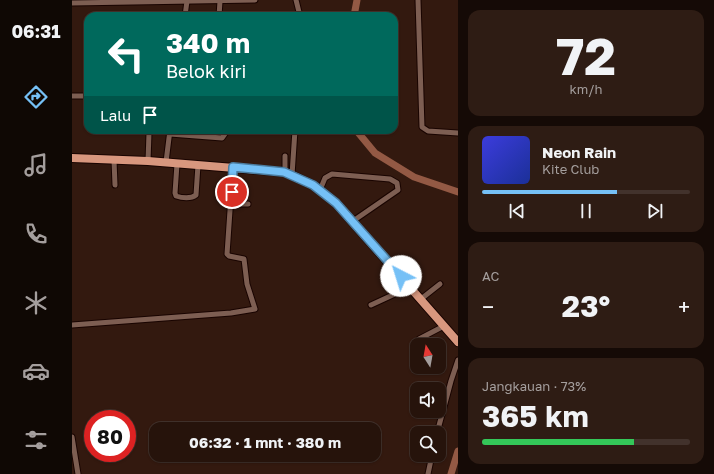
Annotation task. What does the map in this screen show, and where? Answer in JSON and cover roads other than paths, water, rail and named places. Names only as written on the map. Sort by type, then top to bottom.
[{"type":"highway","points":[[72,158],[148,160],[177,164],[233,167],[288,173],[320,190],[336,203],[458,342]]},
{"type":"street","points":[[72,4],[112,1],[255,0]]},
{"type":"street","points":[[296,0],[299,12]]},
{"type":"street","points":[[418,0],[422,125],[425,130],[458,134]]},
{"type":"street","points":[[186,12],[187,1]]},
{"type":"street","points":[[219,12],[220,1]]},
{"type":"street","points":[[72,96],[84,96]]},
{"type":"street","points":[[148,160],[149,134]]},
{"type":"street","points":[[166,162],[170,134]]},
{"type":"street","points":[[187,134],[222,138],[225,134]]},
{"type":"street","points":[[288,173],[294,134]]},
{"type":"street","points":[[286,156],[288,173]]},
{"type":"street","points":[[114,160],[115,185]]},
{"type":"street","points":[[177,164],[176,195],[179,197],[193,197],[196,195],[198,165]]},
{"type":"street","points":[[72,325],[255,309],[247,284],[244,259],[229,256],[227,254],[233,167]]},
{"type":"street","points":[[320,190],[325,178],[332,174],[390,179],[397,183],[398,190],[353,221]]},
{"type":"street","points":[[231,204],[248,204]]},
{"type":"street","points":[[421,299],[440,284]]},
{"type":"street","points":[[371,305],[410,287]]},
{"type":"street","points":[[421,338],[444,326]]},
{"type":"street","points":[[439,426],[458,360]]},
{"type":"street","points":[[72,437],[78,474]]},
{"type":"street","points":[[428,474],[431,462]]},
{"type":"waterway","points":[[355,12],[357,0]]},
{"type":"waterway","points":[[359,134],[375,153],[414,177],[458,192]]},
{"type":"waterway","points":[[451,474],[458,451]]}]
